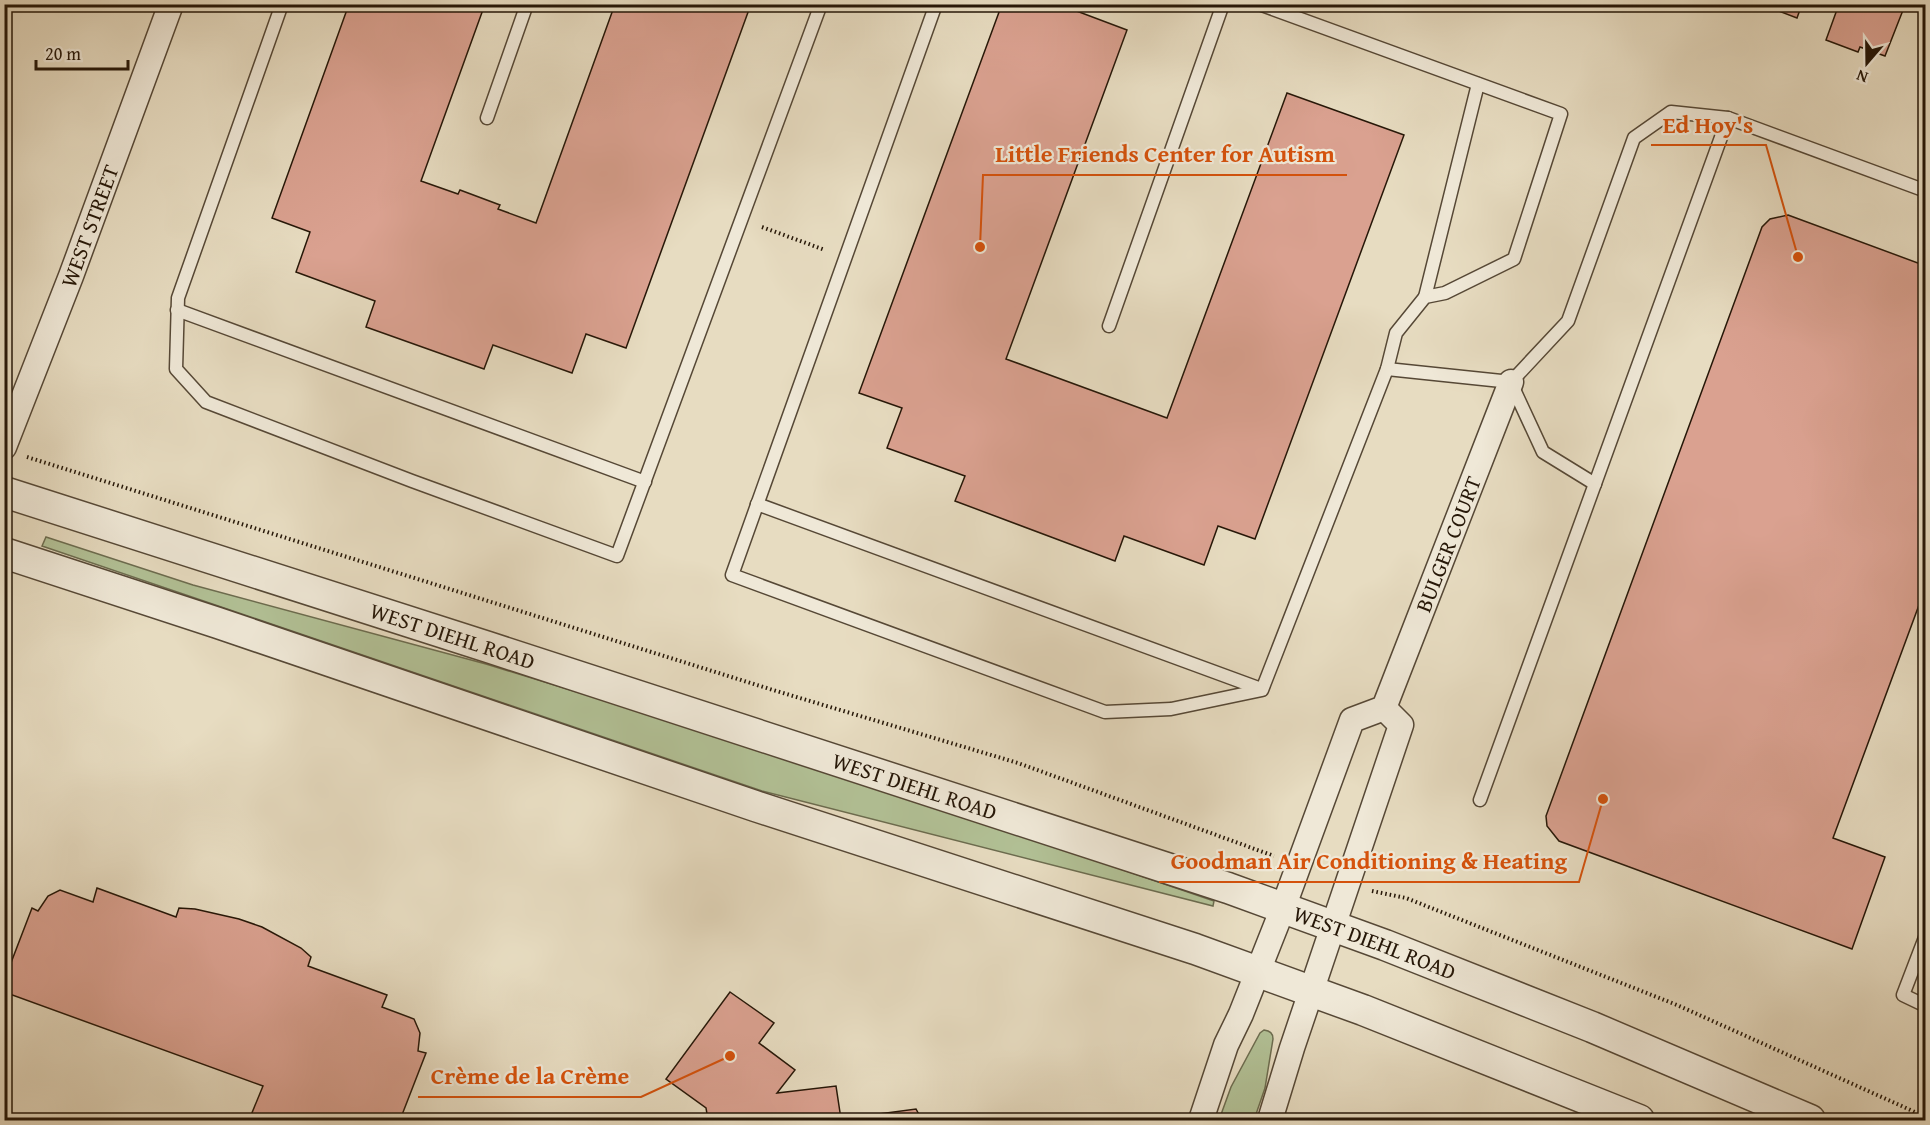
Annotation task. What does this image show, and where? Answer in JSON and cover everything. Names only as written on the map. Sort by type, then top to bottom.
[{"type":"street","name":"WEST STREET","points":[[15,452],[71,276],[171,4]]},
{"type":"street","name":"BULGER COURT","points":[[1384,708],[1511,382]]},
{"type":"street","name":"WEST DIEHL ROAD","points":[[4,492],[1101,846],[1283,908],[1385,945],[1592,1028],[1810,1120]]},
{"type":"street","points":[[4,554],[229,627],[766,809],[1195,949],[1363,1010],[1639,1120]]},
{"type":"street","points":[[1201,1120],[1226,1045],[1258,973],[1352,720],[1384,708],[1401,725],[1270,1120]]},
{"type":"lane","points":[[282,4],[178,298],[176,369],[206,402],[617,556],[821,4]]},
{"type":"lane","points":[[487,118],[527,4]]},
{"type":"lane","points":[[936,4],[732,575],[1105,712],[1171,709],[1262,690]]},
{"type":"lane","points":[[1109,326],[1223,4]]},
{"type":"lane","points":[[1259,4],[1561,114],[1514,259],[1445,293],[1425,297]]},
{"type":"lane","points":[[1262,690],[1387,369],[1396,333],[1425,297],[1478,84]]},
{"type":"lane","points":[[1511,382],[1568,321],[1634,138],[1671,112],[1728,118],[1926,191]]},
{"type":"lane","points":[[1480,800],[1728,118]]},
{"type":"lane","points":[[177,310],[645,482]]},
{"type":"lane","points":[[1387,369],[1511,382]]},
{"type":"lane","points":[[1511,382],[1543,452],[1595,484]]},
{"type":"lane","points":[[757,504],[1262,690]]},
{"type":"lane","points":[[1926,935],[1903,995],[1926,1006]]},
{"type":"path","points":[[778,233],[806,243]]},
{"type":"path","points":[[15,452],[773,690],[1018,763],[1242,844]]},
{"type":"path","points":[[1406,898],[1677,1005],[1926,1117]]},
{"type":"green space","points":[[46,537],[193,585],[486,664],[655,716],[1007,830],[1214,901],[1213,906],[762,791],[42,546]]},
{"type":"green space","points":[[1264,1030],[1271,1033],[1273,1039],[1265,1088],[1254,1120],[1219,1120],[1231,1087],[1260,1033]]},
{"type":"building","points":[[349,4],[485,4],[421,181],[458,194],[460,190],[500,205],[498,209],[536,223],[615,4],[751,4],[626,348],[586,334],[572,373],[493,345],[484,369],[366,327],[375,301],[296,272],[310,232],[272,218]]},
{"type":"building","points":[[1002,4],[1058,4],[1127,30],[1006,359],[1167,418],[1287,93],[1404,135],[1255,539],[1218,526],[1204,565],[1124,536],[1115,561],[955,501],[965,476],[887,448],[902,408],[859,393]]},
{"type":"building","points":[[1760,4],[1802,4],[1797,18]]},
{"type":"building","points":[[1839,4],[1905,5],[1885,56],[1860,47],[1858,52],[1826,40]]},
{"type":"building","points":[[1926,51],[1926,72],[1919,69]]},
{"type":"building","points":[[1788,215],[1926,266],[1926,586],[1833,838],[1885,857],[1852,949],[1559,841],[1547,826],[1546,816],[1762,227],[1770,219]]},
{"type":"building","points":[[97,888],[176,917],[179,908],[195,909],[262,927],[301,948],[311,957],[308,966],[387,995],[382,1007],[414,1019],[420,1033],[418,1051],[426,1053],[400,1120],[249,1120],[263,1086],[4,992],[4,981],[32,908],[38,911],[48,896],[60,890],[93,902]]},
{"type":"building","points":[[730,992],[774,1023],[759,1043],[795,1070],[777,1093],[836,1086],[841,1119],[916,1109],[922,1120],[708,1120],[706,1108],[666,1079]]},
{"type":"place","name":"Little Friends Center for Autism","points":[[980,247]]},
{"type":"place","name":"Ed Hoy's","points":[[1798,257]]},
{"type":"place","name":"Goodman Air Conditioning & Heating","points":[[1603,799]]},
{"type":"place","name":"Crème de la Crème","points":[[730,1056]]}]
